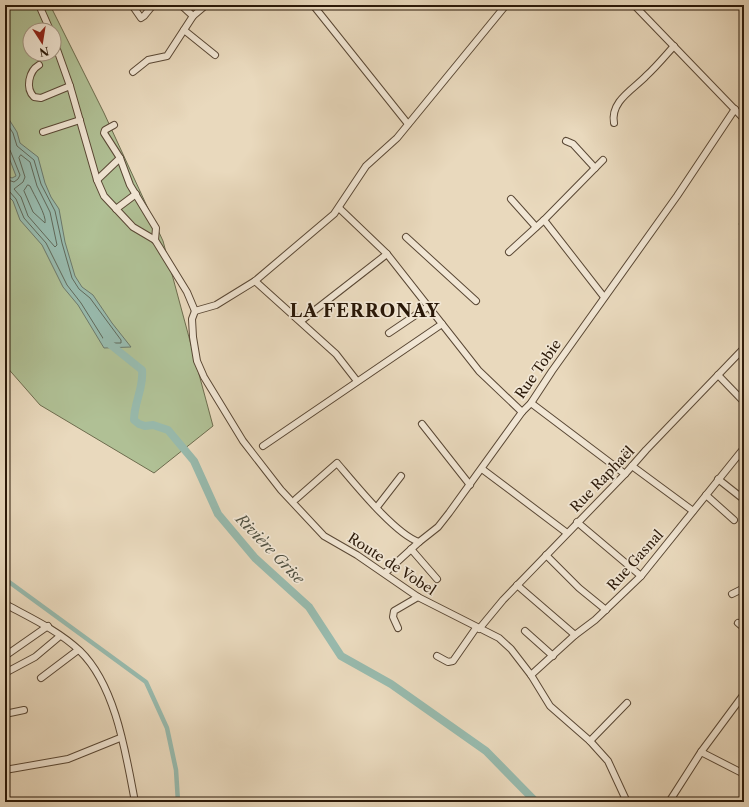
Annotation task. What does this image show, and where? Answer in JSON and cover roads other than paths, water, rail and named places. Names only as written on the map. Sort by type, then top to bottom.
[{"type":"street","points":[[39,5],[46,22]]},
{"type":"street","points":[[132,5],[141,18],[153,5]]},
{"type":"street","points":[[181,5],[194,16]]},
{"type":"street","points":[[133,72],[148,60],[167,56],[194,16],[206,5]]},
{"type":"street","points":[[313,5],[408,124]]},
{"type":"street","points":[[61,62],[70,86],[97,180],[104,196],[134,227],[155,240],[187,292],[195,311],[216,305],[255,281],[334,214],[368,163],[397,138],[506,5]]},
{"type":"street","points":[[634,5],[744,119]]},
{"type":"street","points":[[184,30],[215,55]]},
{"type":"street","points":[[614,122],[613,115],[618,103],[647,76],[674,46]]},
{"type":"street","points":[[39,65],[32,70],[30,76],[30,89],[34,97],[40,98],[70,86]]},
{"type":"street","name":"Rue Tobie","points":[[385,573],[438,527],[470,485],[522,412],[531,403],[604,297],[677,196],[735,109]]},
{"type":"street","points":[[43,132],[80,120]]},
{"type":"street","points":[[114,125],[105,130],[104,133],[120,158],[136,194],[156,228],[157,233],[155,240]]},
{"type":"street","points":[[566,141],[573,144],[595,168]]},
{"type":"street","points":[[97,180],[120,158]]},
{"type":"street","points":[[509,252],[544,220],[603,160]]},
{"type":"street","points":[[116,209],[136,194]]},
{"type":"street","points":[[511,199],[536,227]]},
{"type":"street","points":[[339,208],[387,254],[479,371],[522,412]]},
{"type":"street","points":[[544,220],[604,297]]},
{"type":"street","points":[[406,237],[476,301]]},
{"type":"street","points":[[301,321],[387,254]]},
{"type":"street","points":[[255,281],[336,354],[357,381]]},
{"type":"street","points":[[389,333],[429,306]]},
{"type":"street","name":"Route de Vobel","points":[[195,311],[192,319],[197,362],[204,377],[243,441],[281,490],[324,536],[385,573],[399,585],[418,597],[499,638],[511,649],[531,675],[550,706],[590,741],[608,761],[627,802]]},
{"type":"street","points":[[263,446],[442,324]]},
{"type":"street","name":"Rue Raphaël","points":[[437,656],[448,662],[453,661],[478,628],[517,585],[625,474],[744,348]]},
{"type":"street","points":[[718,375],[744,402]]},
{"type":"street","points":[[531,403],[625,474]]},
{"type":"street","points":[[422,424],[470,485]]},
{"type":"street","name":"Rue Gasnal","points":[[531,675],[575,635],[606,610],[641,576],[744,448]]},
{"type":"street","points":[[296,499],[337,463],[403,534],[419,542]]},
{"type":"street","points":[[632,466],[693,511]]},
{"type":"street","points":[[482,469],[567,532]]},
{"type":"street","points":[[377,507],[401,476]]},
{"type":"street","points":[[718,480],[742,498]]},
{"type":"street","points":[[706,495],[734,520]]},
{"type":"street","points":[[578,522],[641,576]]},
{"type":"street","points":[[411,549],[437,579]]},
{"type":"street","points":[[546,555],[579,588],[606,610]]},
{"type":"street","points":[[517,585],[575,635]]},
{"type":"street","points":[[732,594],[744,588]]},
{"type":"street","points":[[398,628],[393,617],[394,611],[418,597]]},
{"type":"street","points":[[5,604],[48,626],[78,650],[100,678],[114,712],[135,802]]},
{"type":"street","points":[[738,623],[744,628]]},
{"type":"street","points":[[5,656],[48,626]]},
{"type":"street","points":[[525,631],[553,656]]},
{"type":"street","points":[[5,673],[35,657],[60,636]]},
{"type":"street","points":[[41,678],[78,650]]},
{"type":"street","points":[[669,802],[701,752],[744,694]]},
{"type":"street","points":[[590,741],[627,703]]},
{"type":"street","points":[[5,714],[24,710]]},
{"type":"street","points":[[5,770],[68,759],[120,738]]},
{"type":"street","points":[[701,752],[744,774]]},
{"type":"water","points":[[5,113],[17,132],[20,143],[38,157],[45,183],[51,197],[59,209],[65,242],[75,276],[82,287],[93,295],[131,347],[104,348],[78,305],[63,287],[42,245],[20,220],[13,201],[5,193],[5,175],[12,178],[16,176],[5,147]]},
{"type":"waterway","name":"Rivière Grise","points":[[106,341],[142,370],[142,383],[134,413],[134,420],[145,426],[153,425],[168,430],[194,461],[218,514],[255,558],[309,607],[341,656],[391,684],[486,751],[536,802]]},
{"type":"waterway","points":[[5,579],[146,682],[167,728],[176,770],[178,802]]},
{"type":"district","name":"LA FERRONAY","points":[[365,311]]}]
